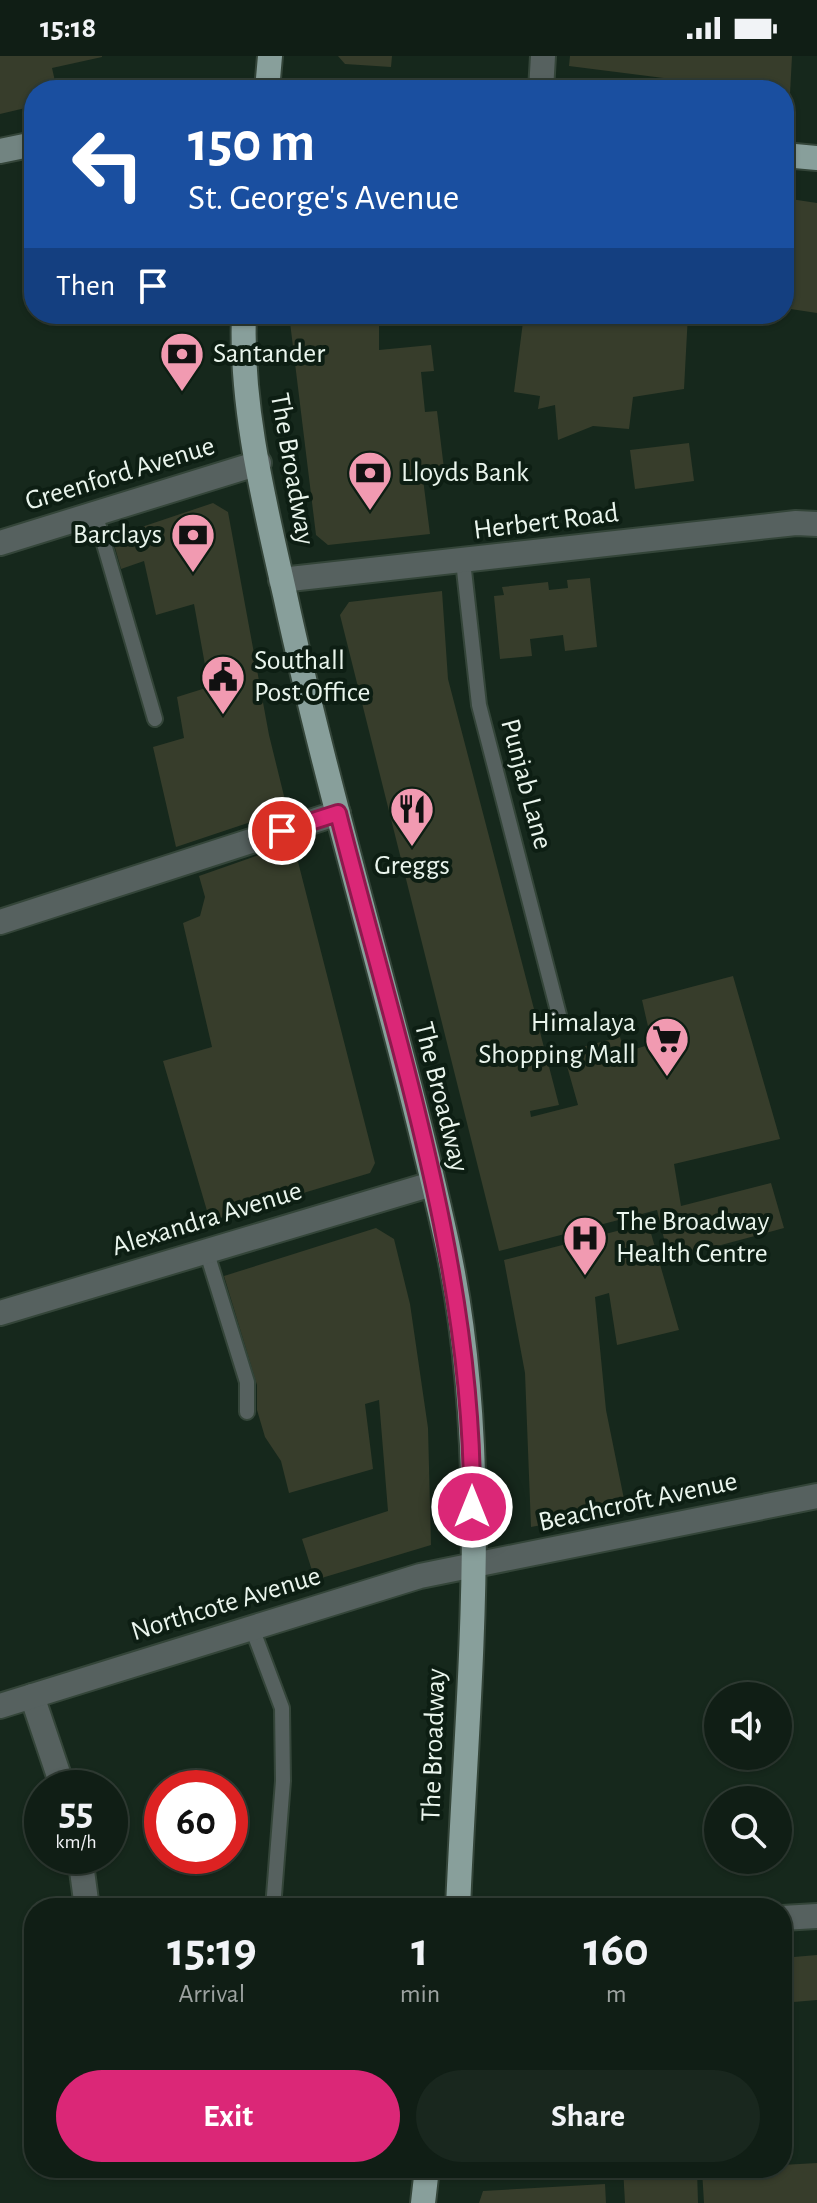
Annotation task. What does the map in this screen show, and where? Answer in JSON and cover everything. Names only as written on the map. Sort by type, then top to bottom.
[{"type":"main road","points":[[268,80],[270,56]]},
{"type":"main road","points":[[794,156],[817,158]]},
{"type":"main road","name":"The Broadway","points":[[244,324],[247,382],[281,580],[447,1246],[466,1363],[472,1477],[472,1568],[458,1898]]},
{"type":"main road","points":[[423,2203],[426,2178]]},
{"type":"street","points":[[542,80],[543,56]]},
{"type":"street","points":[[0,151],[24,146]]},
{"type":"street","name":"Greenford Avenue","points":[[0,543],[259,463]]},
{"type":"street","name":"Herbert Road","points":[[281,580],[796,523],[817,524]]},
{"type":"street","points":[[0,922],[338,813]]},
{"type":"street","name":"Alexandra Avenue","points":[[0,1313],[432,1184]]},
{"type":"street","name":"Beachcroft Avenue","points":[[472,1568],[817,1496]]},
{"type":"street","name":"Northcote Avenue","points":[[0,1706],[420,1576],[472,1568]]},
{"type":"street","points":[[32,1696],[57,1770]]},
{"type":"street","points":[[82,1874],[86,1898]]},
{"type":"street","points":[[792,1917],[817,1916]]},
{"type":"lane","points":[[95,513],[155,719]]},
{"type":"lane","name":"Punjab Lane","points":[[463,561],[479,705],[559,1015]]},
{"type":"lane","points":[[206,1250],[247,1382],[247,1412]]},
{"type":"lane","points":[[252,1628],[282,1708],[283,1781],[274,1898]]},
{"type":"building","points":[[0,56],[102,56],[52,68],[55,80],[24,80],[24,108],[0,114]]},
{"type":"building","points":[[338,56],[392,56],[391,67],[345,64]]},
{"type":"building","points":[[570,56],[792,56],[791,80],[679,80],[569,66]]},
{"type":"building","points":[[794,200],[817,203],[817,313],[794,310]]},
{"type":"building","points":[[290,324],[379,324],[379,350],[431,345],[434,371],[421,372],[425,412],[437,411],[445,477],[423,479],[430,534],[328,545],[316,535]]},
{"type":"building","points":[[523,324],[687,324],[684,389],[633,397],[629,429],[593,426],[558,440],[555,405],[538,409],[540,396],[514,392]]},
{"type":"building","points":[[689,443],[694,481],[635,489],[630,450]]},
{"type":"building","points":[[213,503],[228,512],[269,735],[285,800],[278,813],[176,847],[153,747],[184,738],[177,697],[209,687],[194,604],[156,615],[144,561],[121,569],[112,537]]},
{"type":"building","points":[[590,578],[597,647],[565,651],[563,635],[530,639],[532,656],[500,659],[494,596],[504,595],[502,587],[548,582],[549,590],[568,588],[567,580]]},
{"type":"building","points":[[442,591],[448,679],[559,1105],[530,1111],[531,1117],[578,1105],[563,1052],[620,1037],[625,1052],[652,1044],[642,1000],[733,976],[780,1139],[674,1164],[681,1206],[771,1183],[784,1228],[669,1259],[657,1210],[499,1251],[340,615],[349,602]]},
{"type":"building","points":[[285,846],[295,850],[375,1163],[370,1173],[210,1221],[163,1061],[212,1047],[183,923],[200,916],[205,897],[199,876]]},
{"type":"building","points":[[648,1223],[679,1330],[617,1345],[609,1293],[595,1297],[606,1410],[626,1509],[531,1527],[525,1373],[504,1260]]},
{"type":"building","points":[[376,1228],[394,1239],[410,1304],[428,1428],[431,1545],[315,1580],[302,1539],[388,1511],[379,1400],[365,1404],[373,1469],[289,1493],[281,1461],[265,1437],[257,1410],[257,1385],[224,1276]]},
{"type":"building","points":[[817,1955],[817,2000],[792,2002],[792,1957]]},
{"type":"building","points":[[817,2163],[817,2203],[704,2203],[702,2178],[792,2178],[792,2164]]},
{"type":"building","points":[[624,2178],[697,2178],[698,2203],[625,2203]]},
{"type":"building","points":[[605,2184],[606,2203],[479,2203],[483,2191]]},
{"type":"place","name":"Santander","points":[[182,393]]},
{"type":"place","name":"Lloyds Bank","points":[[370,512]]},
{"type":"place","name":"Barclays","points":[[193,574]]},
{"type":"place","name":"Southall Post Office","points":[[223,716]]},
{"type":"place","name":"Greggs","points":[[412,848]]},
{"type":"place","name":"Himalaya Shopping Mall","points":[[667,1078]]},
{"type":"place","name":"The Broadway Health Centre","points":[[585,1277]]},
{"type":"route","points":[[282,831],[338,813],[447,1246],[466,1363],[472,1507]]}]
